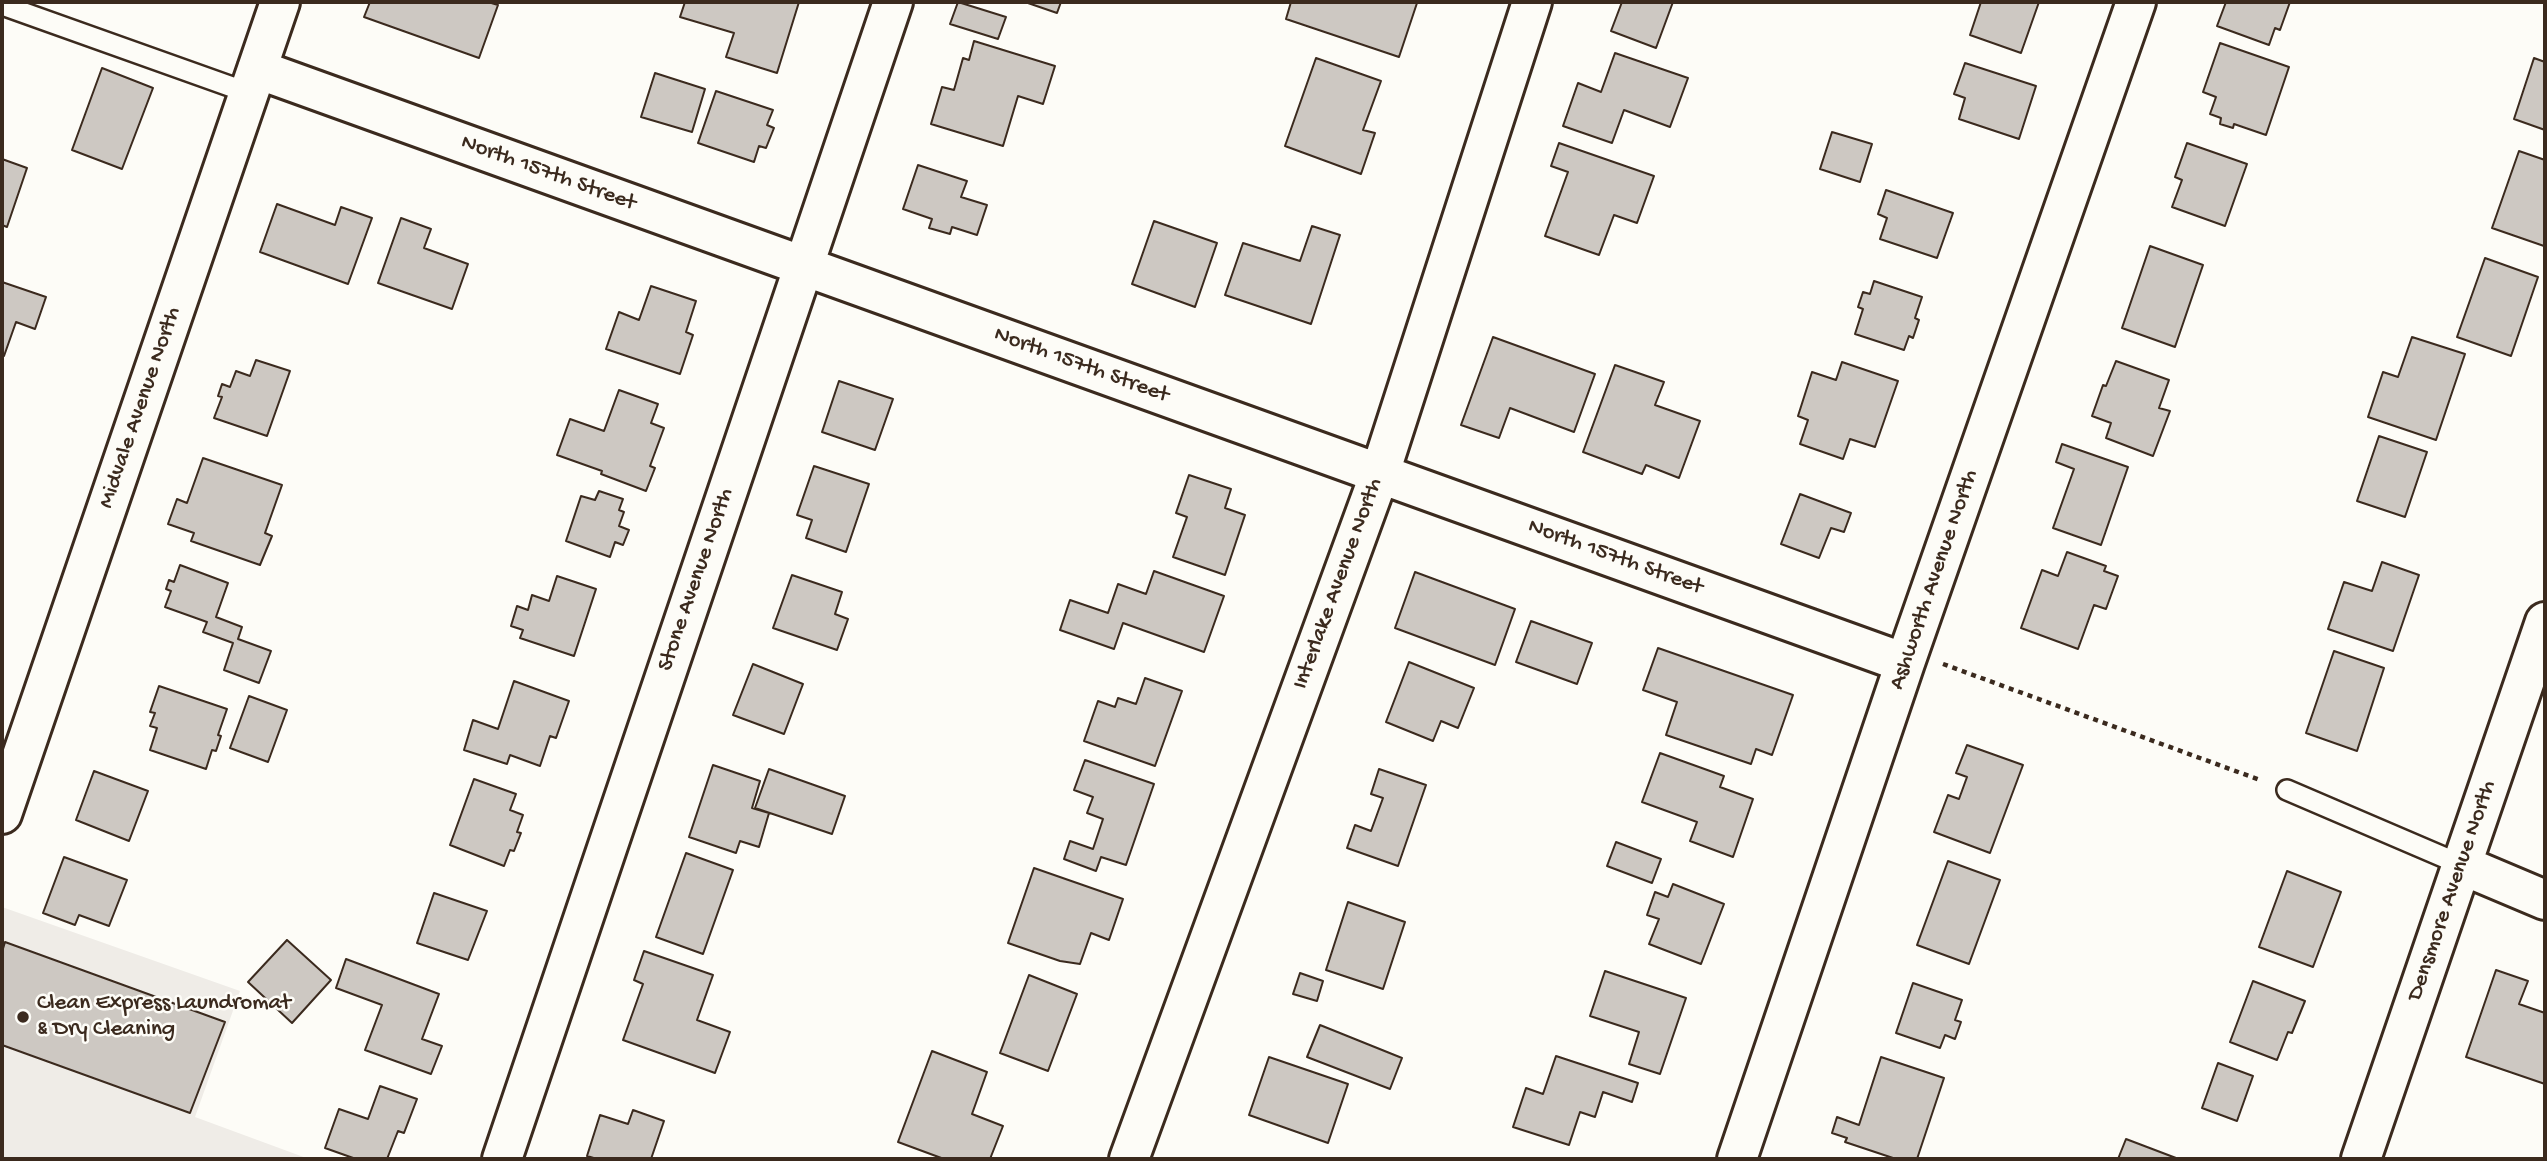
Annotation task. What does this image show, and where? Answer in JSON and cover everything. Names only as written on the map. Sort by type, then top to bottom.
[{"type":"street","name":"Midvale Avenue North","points":[[2,814],[280,2]]},
{"type":"street","name":"Stone Avenue North","points":[[502,1159],[893,2]]},
{"type":"street","name":"Interlake Avenue North","points":[[1129,1159],[1380,473],[1532,2]]},
{"type":"street","name":"Ashworth Avenue North","points":[[1737,1159],[2136,2]]},
{"type":"street","name":"North 157th Street","points":[[253,81],[803,266],[1380,473],[1908,657]]},
{"type":"street","name":"Densmore Avenue North","points":[[2361,1159],[2545,622]]},
{"type":"street","points":[[2462,865],[2545,901]]},
{"type":"lane","points":[[2,5],[253,81]]},
{"type":"lane","points":[[2287,790],[2462,865]]},
{"type":"path","points":[[1908,657],[2287,790]]},
{"type":"shaded area","points":[[2,907],[240,991],[195,1117],[309,1159],[2,1159]]},
{"type":"building","points":[[370,2],[488,2],[498,5],[479,58],[364,17]]},
{"type":"building","points":[[685,2],[799,2],[777,73],[726,57],[734,33],[680,17]]},
{"type":"building","points":[[958,2],[1006,17],[998,39],[950,24]]},
{"type":"building","points":[[1025,2],[1061,2],[1057,13]]},
{"type":"building","points":[[1291,2],[1417,3],[1399,57],[1286,19]]},
{"type":"building","points":[[1622,2],[1673,2],[1656,48],[1611,31]]},
{"type":"building","points":[[1981,2],[2039,2],[2021,53],[1970,35]]},
{"type":"building","points":[[2226,2],[2290,2],[2280,30],[2275,28],[2269,45],[2217,26]]},
{"type":"building","points":[[974,41],[1055,66],[1043,104],[1018,96],[1003,146],[931,124],[942,87],[954,90],[963,58],[969,60]]},
{"type":"building","points":[[2220,43],[2289,67],[2266,135],[2234,124],[2233,128],[2220,124],[2221,118],[2210,114],[2216,97],[2203,92]]},
{"type":"building","points":[[1615,53],[1688,78],[1670,127],[1624,110],[1612,143],[1563,126],[1578,83],[1601,92]]},
{"type":"building","points":[[1316,58],[1381,81],[1363,130],[1375,133],[1361,174],[1285,146]]},
{"type":"building","points":[[2534,58],[2545,62],[2545,130],[2514,119]]},
{"type":"building","points":[[1965,63],[2036,86],[2019,139],[1959,119],[1965,98],[1954,94]]},
{"type":"building","points":[[102,68],[153,88],[122,169],[72,150]]},
{"type":"building","points":[[655,73],[705,89],[692,132],[641,117]]},
{"type":"building","points":[[716,91],[773,110],[767,125],[774,128],[766,148],[759,146],[754,162],[698,143]]},
{"type":"building","points":[[1832,132],[1872,144],[1860,182],[1820,169]]},
{"type":"building","points":[[1559,143],[1654,176],[1637,223],[1614,215],[1599,255],[1545,236],[1568,172],[1551,166]]},
{"type":"building","points":[[2187,143],[2247,164],[2225,226],[2172,207],[2182,180],[2175,177]]},
{"type":"building","points":[[2519,151],[2545,160],[2544,246],[2492,228]]},
{"type":"building","points":[[2,159],[27,168],[7,227],[2,225]]},
{"type":"building","points":[[918,165],[967,181],[961,197],[987,205],[977,235],[952,227],[950,234],[929,228],[932,219],[903,209]]},
{"type":"building","points":[[1886,190],[1953,213],[1937,258],[1880,239],[1887,218],[1878,214]]},
{"type":"building","points":[[277,204],[335,225],[341,207],[372,218],[348,284],[260,252]]},
{"type":"building","points":[[401,218],[431,229],[424,248],[468,264],[452,309],[378,283]]},
{"type":"building","points":[[1154,221],[1217,243],[1195,307],[1132,284]]},
{"type":"building","points":[[1312,226],[1340,235],[1311,324],[1225,295],[1243,243],[1300,261]]},
{"type":"building","points":[[2150,246],[2203,265],[2175,347],[2122,328]]},
{"type":"building","points":[[2485,258],[2538,277],[2511,356],[2457,337]]},
{"type":"building","points":[[1874,281],[1922,297],[1915,318],[1919,320],[1913,338],[1909,336],[1904,350],[1855,334],[1863,309],[1858,307],[1863,292],[1870,294]]},
{"type":"building","points":[[2,282],[46,297],[35,329],[16,322],[4,356],[2,355]]},
{"type":"building","points":[[651,286],[696,301],[686,332],[693,335],[680,374],[606,349],[619,312],[639,320]]},
{"type":"building","points":[[1493,337],[1595,374],[1574,432],[1510,408],[1499,438],[1461,425]]},
{"type":"building","points":[[2412,337],[2465,354],[2436,440],[2368,417],[2383,372],[2398,377]]},
{"type":"building","points":[[256,360],[290,371],[267,436],[214,418],[222,397],[218,396],[222,384],[230,387],[236,371],[250,376]]},
{"type":"building","points":[[2116,361],[2169,380],[2159,408],[2170,411],[2153,456],[2106,438],[2111,423],[2092,416],[2103,385],[2106,386]]},
{"type":"building","points":[[1842,362],[1898,381],[1875,447],[1850,439],[1843,459],[1800,444],[1808,420],[1798,416],[1812,372],[1836,380]]},
{"type":"building","points":[[1615,365],[1664,382],[1655,405],[1700,421],[1679,478],[1646,465],[1642,474],[1583,452]]},
{"type":"building","points":[[839,381],[893,399],[875,450],[822,432]]},
{"type":"building","points":[[619,390],[658,404],[651,423],[664,428],[650,466],[655,468],[646,491],[557,455],[570,419],[604,431]]},
{"type":"building","points":[[2379,436],[2427,452],[2405,517],[2357,501]]},
{"type":"building","points":[[2062,444],[2128,467],[2101,545],[2053,528],[2074,469],[2056,462]]},
{"type":"building","points":[[203,458],[282,485],[265,533],[272,536],[260,565],[191,541],[194,533],[168,524],[177,499],[187,503]]},
{"type":"building","points":[[814,466],[869,484],[846,552],[806,538],[812,520],[797,515]]},
{"type":"building","points":[[1189,475],[1231,489],[1225,508],[1245,515],[1225,575],[1173,557],[1187,517],[1176,513]]},
{"type":"building","points":[[599,491],[623,499],[619,510],[624,512],[619,526],[629,530],[623,545],[615,542],[610,557],[566,541],[581,496],[595,500]]},
{"type":"building","points":[[1800,494],[1851,513],[1844,532],[1831,528],[1819,558],[1781,544]]},
{"type":"building","points":[[2067,552],[2106,566],[2104,571],[2118,576],[2106,609],[2094,605],[2078,649],[2021,628],[2042,570],[2058,576]]},
{"type":"building","points":[[2382,562],[2419,575],[2393,651],[2328,629],[2344,582],[2372,591]]},
{"type":"building","points":[[180,565],[228,583],[216,617],[242,627],[238,639],[271,651],[259,683],[224,670],[233,643],[203,632],[207,622],[165,607],[171,591],[166,589],[169,580],[174,582]]},
{"type":"building","points":[[1154,571],[1224,596],[1204,652],[1123,623],[1114,649],[1060,630],[1070,600],[1108,613],[1118,584],[1146,594]]},
{"type":"building","points":[[1415,572],[1515,609],[1495,665],[1395,628]]},
{"type":"building","points":[[792,575],[842,592],[835,614],[848,619],[837,650],[773,628]]},
{"type":"building","points":[[557,576],[596,589],[574,656],[520,638],[523,630],[511,626],[517,606],[528,610],[532,595],[549,601]]},
{"type":"building","points":[[1531,621],[1592,643],[1577,684],[1516,662]]},
{"type":"building","points":[[1658,648],[1793,695],[1772,755],[1756,749],[1751,764],[1666,735],[1677,702],[1643,690]]},
{"type":"building","points":[[2334,651],[2384,668],[2357,751],[2306,733]]},
{"type":"building","points":[[1409,662],[1474,688],[1458,728],[1441,721],[1433,741],[1386,722]]},
{"type":"building","points":[[753,664],[803,684],[784,734],[733,715]]},
{"type":"building","points":[[1145,678],[1182,691],[1155,766],[1084,741],[1098,701],[1115,707],[1118,698],[1136,704]]},
{"type":"building","points":[[514,681],[569,701],[556,738],[550,736],[540,766],[510,755],[507,764],[464,750],[473,720],[498,729]]},
{"type":"building","points":[[159,686],[227,709],[218,735],[221,736],[216,751],[212,750],[206,769],[150,750],[157,728],[150,726],[155,713],[150,712]]},
{"type":"building","points":[[249,696],[287,710],[268,762],[230,748]]},
{"type":"building","points":[[1967,745],[2023,765],[1990,853],[1934,832],[1948,795],[1959,799],[1967,777],[1956,773]]},
{"type":"building","points":[[1660,753],[1724,776],[1720,787],[1753,799],[1733,857],[1690,841],[1697,822],[1642,802]]},
{"type":"building","points":[[1085,760],[1154,784],[1126,865],[1101,857],[1096,871],[1064,859],[1070,841],[1093,849],[1103,819],[1087,813],[1093,797],[1074,790]]},
{"type":"building","points":[[713,765],[760,781],[752,808],[769,813],[759,847],[740,841],[736,853],[689,837]]},
{"type":"building","points":[[769,769],[845,796],[832,834],[755,808]]},
{"type":"building","points":[[1379,769],[1426,785],[1398,866],[1347,848],[1355,825],[1371,831],[1383,798],[1371,794]]},
{"type":"building","points":[[94,771],[148,791],[129,841],[76,820]]},
{"type":"building","points":[[474,779],[516,794],[510,810],[523,815],[517,832],[521,833],[504,866],[450,845]]},
{"type":"building","points":[[1616,842],[1661,859],[1652,883],[1607,866]]},
{"type":"building","points":[[686,853],[733,870],[703,954],[656,937]]},
{"type":"building","points":[[64,857],[127,880],[109,926],[79,915],[75,925],[43,913]]},
{"type":"building","points":[[1948,861],[2000,880],[1969,964],[1917,945]]},
{"type":"building","points":[[1034,868],[1123,899],[1109,940],[1091,933],[1080,964],[1060,961],[1008,943]]},
{"type":"building","points":[[2287,871],[2341,892],[2313,967],[2259,947]]},
{"type":"building","points":[[1673,884],[1724,904],[1701,964],[1649,944],[1659,919],[1647,915],[1655,892],[1668,897]]},
{"type":"building","points":[[434,893],[487,911],[468,960],[417,943]]},
{"type":"building","points":[[1348,902],[1405,922],[1383,989],[1326,970]]},
{"type":"building","points":[[287,940],[331,980],[292,1023],[248,982]]},
{"type":"building","points":[[5,942],[225,1022],[190,1113],[2,1045],[2,952]]},
{"type":"building","points":[[644,951],[713,975],[697,1020],[730,1032],[715,1073],[623,1040],[643,984],[634,980]]},
{"type":"building","points":[[346,959],[439,994],[422,1039],[442,1046],[431,1074],[365,1050],[382,1005],[336,988]]},
{"type":"building","points":[[2496,970],[2528,981],[2519,1004],[2545,1013],[2545,1084],[2466,1057]]},
{"type":"building","points":[[1605,971],[1686,998],[1660,1074],[1629,1064],[1639,1032],[1590,1016]]},
{"type":"building","points":[[1300,973],[1323,981],[1317,1001],[1293,994]]},
{"type":"building","points":[[1029,975],[1077,994],[1048,1071],[1000,1053]]},
{"type":"building","points":[[2253,981],[2305,1001],[2277,1060],[2230,1042]]},
{"type":"building","points":[[1913,983],[1962,1000],[1955,1020],[1961,1022],[1955,1039],[1945,1035],[1940,1048],[1896,1033]]},
{"type":"building","points":[[1320,1025],[1402,1058],[1390,1089],[1307,1057]]},
{"type":"building","points":[[932,1051],[987,1072],[972,1114],[1003,1126],[990,1159],[944,1159],[898,1142]]},
{"type":"building","points":[[1556,1056],[1638,1083],[1632,1102],[1603,1092],[1595,1117],[1580,1112],[1569,1145],[1513,1127],[1526,1088],[1543,1094]]},
{"type":"building","points":[[1269,1057],[1348,1084],[1328,1143],[1249,1115]]},
{"type":"building","points":[[1881,1057],[1944,1078],[1917,1159],[1896,1159],[1845,1142],[1847,1138],[1832,1133],[1837,1117],[1859,1125]]},
{"type":"building","points":[[2218,1063],[2253,1076],[2237,1121],[2202,1108]]},
{"type":"building","points":[[380,1086],[417,1099],[404,1133],[398,1131],[387,1159],[356,1159],[325,1148],[339,1109],[368,1119]]},
{"type":"building","points":[[633,1110],[664,1121],[651,1159],[597,1159],[587,1156],[600,1115],[628,1124]]},
{"type":"building","points":[[2126,1139],[2176,1158],[2118,1159]]},
{"type":"place","name":"Clean Express Laundromat & Dry Cleaning","points":[[23,1017]]}]
